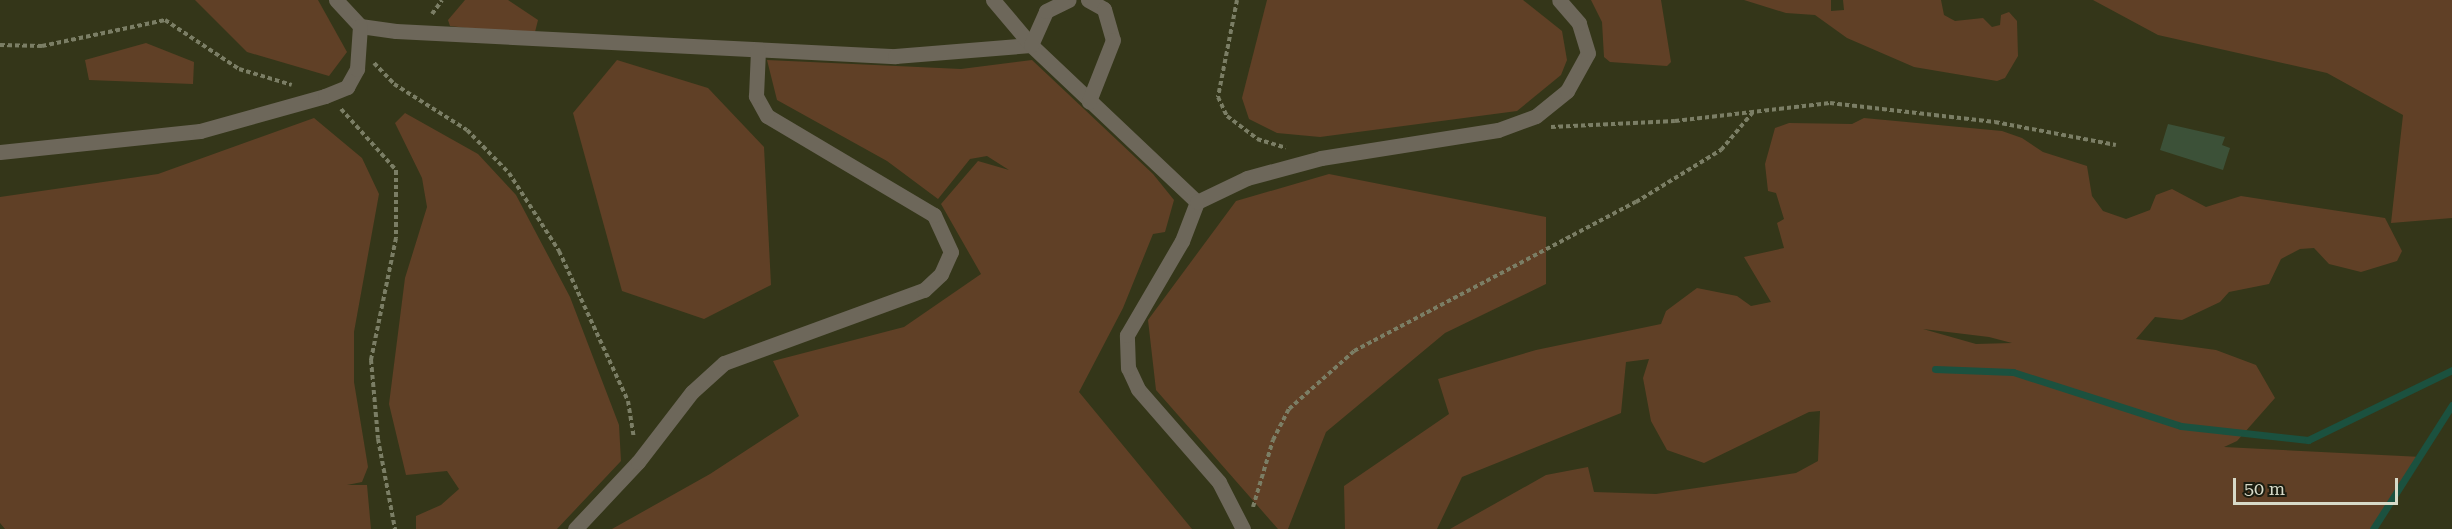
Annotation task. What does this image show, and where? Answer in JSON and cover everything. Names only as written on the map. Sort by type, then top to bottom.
[{"type":"street","points":[[336,0],[360,26],[396,32],[895,56],[1031,45]]},
{"type":"street","points":[[993,0],[1031,45],[1197,202]]},
{"type":"street","points":[[1031,45],[1046,11],[1069,0]]},
{"type":"street","points":[[1088,0],[1104,9],[1113,40],[1089,100]]},
{"type":"street","points":[[1246,523],[1219,482],[1138,389],[1128,368],[1127,334],[1182,241],[1197,202],[1247,178],[1321,158],[1498,130],[1536,116],[1567,91],[1588,53],[1579,23],[1559,0]]},
{"type":"street","points":[[0,152],[200,132],[326,96],[346,87],[357,69],[360,26]]},
{"type":"street","points":[[575,529],[638,462],[692,392],[724,363],[924,290],[941,274],[951,252],[934,215],[767,116],[756,96],[758,50]]},
{"type":"path","points":[[1237,0],[1218,97],[1227,116],[1257,139],[1289,149]]},
{"type":"path","points":[[0,45],[42,46],[165,20],[239,69],[326,96],[362,129],[396,170],[396,238],[371,360],[378,439],[395,529]]},
{"type":"path","points":[[358,45],[394,84],[467,130],[509,173],[559,251],[628,401],[638,462]]},
{"type":"path","points":[[1545,128],[1830,104],[1995,122],[2116,144]]},
{"type":"path","points":[[1246,523],[1273,440],[1289,409],[1354,351],[1646,196],[1722,150],[1754,111]]},
{"type":"shaded area","points":[[195,0],[318,0],[347,52],[329,76],[247,52]]},
{"type":"shaded area","points":[[465,0],[508,0],[538,20],[534,36],[450,26],[448,20]]},
{"type":"shaded area","points":[[1267,0],[1523,0],[1562,31],[1567,60],[1561,75],[1517,111],[1320,137],[1277,133],[1249,119],[1242,98]]},
{"type":"shaded area","points":[[1591,0],[1661,0],[1671,62],[1667,66],[1610,62],[1604,57],[1602,22]]},
{"type":"shaded area","points":[[1744,0],[1831,0],[1831,11],[1844,10],[1843,0],[1941,0],[1944,15],[1955,21],[1983,18],[1992,27],[2000,25],[2001,15],[2009,12],[2017,21],[2018,56],[2005,78],[1997,81],[1914,67],[1847,38],[1815,15],[1786,13]]},
{"type":"shaded area","points":[[2093,0],[2452,0],[2452,218],[2391,223],[2403,115],[2327,73],[2158,35]]},
{"type":"shaded area","points":[[146,43],[194,62],[193,84],[89,80],[85,60]]},
{"type":"shaded area","points":[[617,60],[708,88],[764,147],[771,285],[704,319],[622,291],[573,113]]},
{"type":"shaded area","points":[[767,60],[961,69],[1032,60],[1153,174],[1174,200],[1165,232],[1153,234],[1123,308],[1079,392],[1192,529],[612,529],[710,474],[799,416],[773,361],[904,327],[981,274],[941,204],[978,161],[1009,170],[987,156],[970,159],[938,199],[887,161],[777,100]]},
{"type":"shaded area","points":[[405,113],[478,154],[516,195],[570,297],[619,425],[621,461],[557,529],[416,529],[416,516],[441,505],[459,489],[447,471],[406,475],[389,404],[405,278],[427,207],[422,178],[395,123]]},
{"type":"shaded area","points":[[314,118],[362,158],[379,194],[354,332],[354,382],[368,467],[362,482],[347,485],[367,485],[371,529],[5,529],[0,523],[0,197],[158,174]]},
{"type":"shaded area","points":[[1864,118],[2002,131],[2022,138],[2043,152],[2087,166],[2092,196],[2103,211],[2126,219],[2150,210],[2156,195],[2172,189],[2206,207],[2241,196],[2385,218],[2402,251],[2397,261],[2361,272],[2329,264],[2314,248],[2300,249],[2281,259],[2269,284],[2229,292],[2220,302],[2182,320],[2155,317],[2136,339],[2216,350],[2256,365],[2275,398],[2237,441],[2224,447],[2422,457],[2375,529],[1450,529],[1546,475],[1588,467],[1594,492],[1656,494],[1796,473],[1818,461],[1820,411],[1809,412],[1704,463],[1667,450],[1651,421],[1643,378],[1649,359],[1626,362],[1621,413],[1462,477],[1437,529],[1345,529],[1344,486],[1449,414],[1438,379],[1536,350],[1661,324],[1666,311],[1697,288],[1737,296],[1751,306],[1771,302],[1744,257],[1784,248],[1777,223],[1784,219],[1776,193],[1768,191],[1765,164],[1775,128],[1789,123],[1852,124]],"holes":[[[1923,329],[1989,337],[2012,343],[1976,344]]]},
{"type":"shaded area","points":[[1329,174],[1546,217],[1546,284],[1445,333],[1326,432],[1288,529],[1278,529],[1156,390],[1148,320],[1236,201]]},
{"type":"building","points":[[2168,124],[2225,137],[2222,145],[2230,148],[2223,170],[2160,150]]},
{"type":"waterway","points":[[1935,369],[2013,372],[2181,426],[2308,440],[2452,370]]},
{"type":"waterway","points":[[2373,529],[2452,405]]}]
